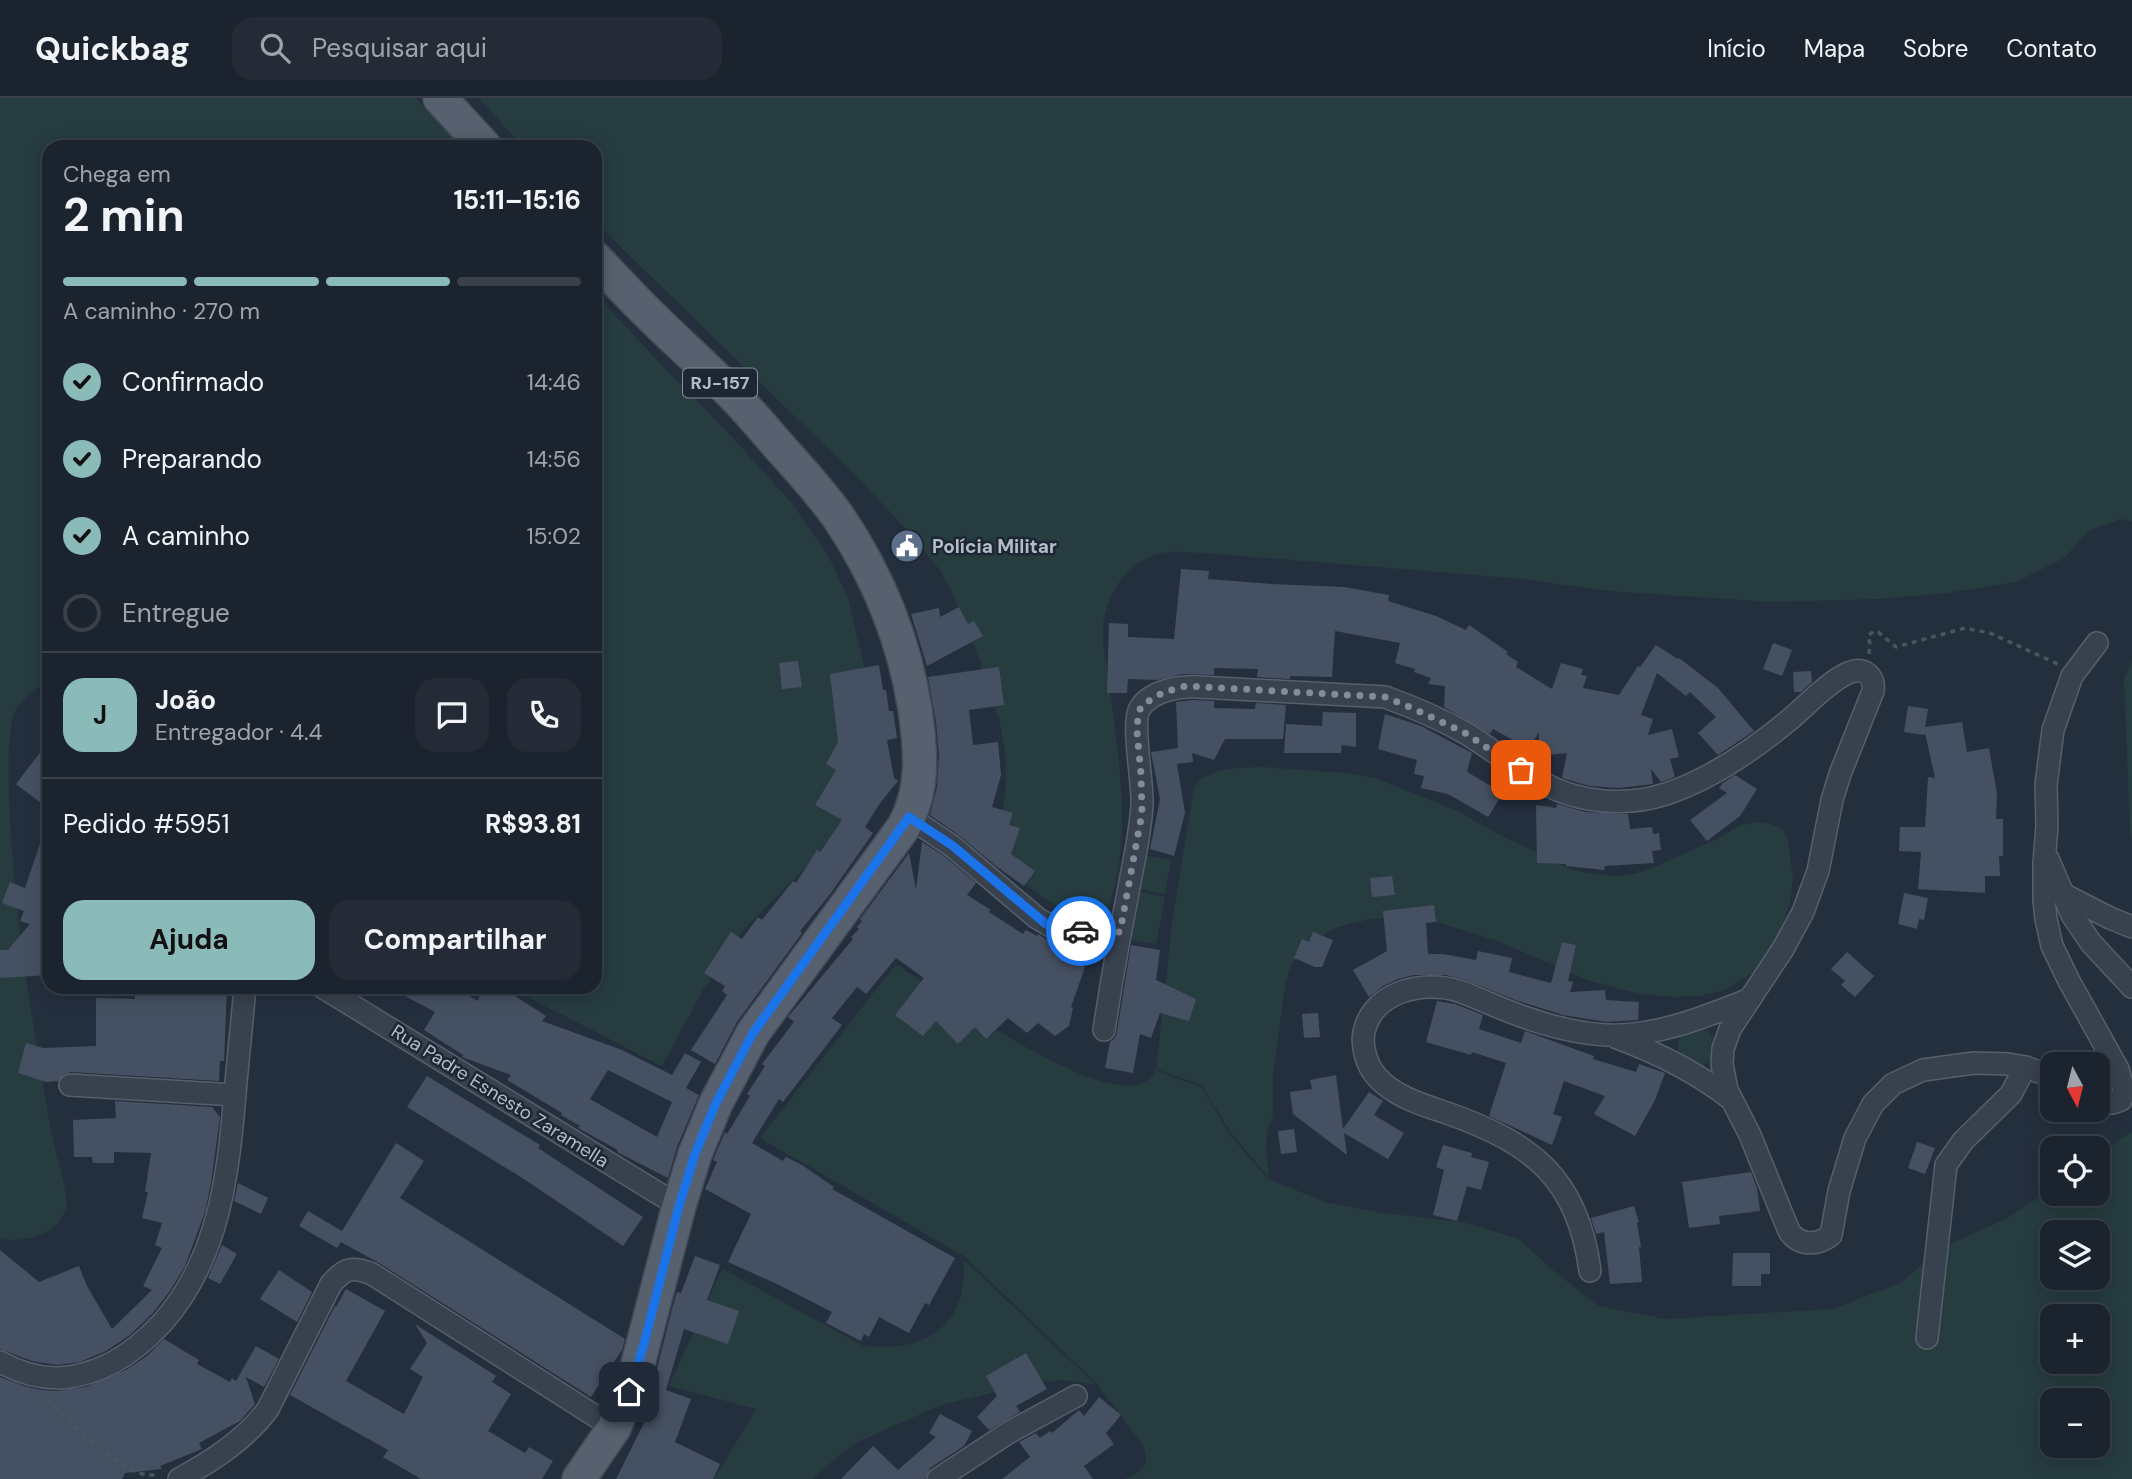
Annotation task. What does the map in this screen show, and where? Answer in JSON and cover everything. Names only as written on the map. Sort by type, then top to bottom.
[{"type":"main road","points":[[440,98],[479,140]]},
{"type":"main road","name":"RJ-157","points":[[579,1479],[614,1428],[634,1379],[679,1206],[695,1154],[716,1103],[753,1033],[909,817],[920,780],[920,750],[907,668],[890,614],[871,573],[837,515],[738,400],[602,265]]},
{"type":"street","points":[[2097,643],[2075,671],[2065,690],[2049,746],[2044,900],[2052,946],[2109,1052]]},
{"type":"street","points":[[1104,1030],[1113,931],[1142,813],[1138,714],[1147,702],[1173,688],[1211,687],[1385,697],[1465,733],[1556,790],[1581,798],[1630,801],[1665,794],[1705,777],[1739,757],[1842,676],[1856,670],[1868,674],[1872,679],[1873,691],[1832,800],[1814,883],[1792,936],[1724,1042],[1724,1080],[1773,1187],[1789,1231],[1802,1242],[1818,1242],[1828,1238],[1832,1231],[1846,1163],[1860,1128],[1873,1104],[1893,1084],[1923,1070],[1954,1065],[1994,1062],[2040,1072]]},
{"type":"street","points":[[909,817],[953,846],[1037,918],[1054,928],[1073,932],[1113,931]]},
{"type":"street","points":[[2045,852],[2072,915],[2091,943],[2132,988]]},
{"type":"street","points":[[2061,893],[2132,927]]},
{"type":"street","points":[[1590,1271],[1584,1235],[1571,1200],[1547,1169],[1496,1133],[1420,1104],[1392,1089],[1377,1077],[1369,1064],[1363,1038],[1370,1016],[1380,1004],[1402,992],[1430,988],[1459,991],[1508,1012],[1585,1032],[1608,1035],[1664,1056],[1704,1079],[1734,1104]]},
{"type":"street","points":[[9,1367],[50,1378],[84,1375],[131,1351],[150,1336],[175,1308],[204,1256],[218,1217],[228,1171],[244,994]]},
{"type":"street","name":"Rua Padre Esnesto Zaramella","points":[[333,994],[679,1206]]},
{"type":"street","points":[[1608,1035],[1657,1030],[1686,1023],[1750,999]]},
{"type":"street","points":[[2110,1053],[2124,1091],[2121,1100],[2110,1103]]},
{"type":"street","points":[[1927,1338],[1946,1165],[1963,1142],[2011,1094],[2025,1067]]},
{"type":"street","points":[[71,1085],[235,1095]]},
{"type":"street","points":[[185,1478],[255,1427],[268,1409],[331,1284],[341,1273],[355,1269],[372,1275],[614,1428]]},
{"type":"street","points":[[938,1479],[1008,1433],[1076,1396]]},
{"type":"path","points":[[1868,674],[1868,636],[1871,632],[1878,632],[1896,647],[1965,628],[2001,638],[2075,671]]},
{"type":"path","points":[[9,1367],[103,1450],[133,1471],[145,1475],[185,1478]]},
{"type":"green space","points":[[0,98],[416,98],[455,140],[42,140],[42,686],[27,697],[15,712],[9,741],[9,782],[12,858],[26,973],[50,1126],[67,1204],[58,1223],[42,1234],[32,1238],[0,1239]]},
{"type":"green space","points":[[479,98],[2132,98],[2132,521],[2121,519],[2090,530],[2064,558],[2016,582],[1940,594],[1879,599],[1770,602],[1609,591],[1522,579],[1206,553],[1174,552],[1147,558],[1129,571],[1115,589],[1109,600],[1103,629],[1120,776],[1122,835],[1119,864],[1113,893],[1103,920],[1076,914],[1054,904],[1012,874],[1002,816],[1006,784],[1005,752],[1000,723],[981,664],[956,601],[940,570],[849,469],[602,229],[602,140],[517,140]]},
{"type":"green space","points":[[602,301],[791,502],[828,555],[848,598],[872,700],[844,820],[806,867],[743,930],[703,990],[662,1066],[522,994],[602,994]]},
{"type":"green space","points":[[2132,662],[2132,839],[2124,678]]},
{"type":"green space","points":[[1263,767],[1347,773],[1375,778],[1458,811],[1500,835],[1573,870],[1594,874],[1635,874],[1719,838],[1740,825],[1759,822],[1770,824],[1783,830],[1788,840],[1793,879],[1790,902],[1771,949],[1757,970],[1725,990],[1699,996],[1641,994],[1587,980],[1498,941],[1440,923],[1395,918],[1370,919],[1338,927],[1304,948],[1291,966],[1285,986],[1273,1075],[1273,1114],[1267,1132],[1269,1178],[1232,1134],[1201,1085],[1156,1069],[1173,917],[1194,787],[1207,775],[1216,772]]},
{"type":"green space","points":[[1145,855],[1171,860],[1165,894],[1139,889]]},
{"type":"green space","points":[[1139,892],[1165,897],[1156,944],[1130,940]]},
{"type":"green space","points":[[896,964],[986,1024],[1071,1070],[1109,1083],[1138,1085],[1155,1070],[1201,1087],[1231,1136],[1268,1179],[1325,1202],[1382,1213],[1463,1222],[1519,1239],[1555,1272],[1599,1306],[1665,1319],[1832,1309],[1901,1283],[1940,1248],[2006,1219],[2040,1196],[2040,1206],[2110,1206],[2110,1147],[2132,1131],[2132,1479],[1125,1479],[1141,1470],[1146,1462],[1142,1444],[1097,1384],[964,1256],[760,1138]]},
{"type":"green space","points":[[1697,1028],[1710,1034],[1716,1047],[1710,1060],[1697,1066],[1684,1060],[1678,1047],[1684,1034]]},
{"type":"green space","points":[[963,1259],[1096,1385],[1063,1380],[1037,1382],[941,1405],[858,1442],[813,1479],[714,1479],[756,1409],[669,1386],[722,1269],[864,1346],[886,1347],[906,1345],[924,1339],[939,1330],[951,1317],[959,1301],[963,1282]]},
{"type":"building","points":[[1181,569],[1209,571],[1208,579],[1344,587],[1389,595],[1388,601],[1436,616],[1466,630],[1469,625],[1508,652],[1506,654],[1518,662],[1516,667],[1552,689],[1561,663],[1583,669],[1581,675],[1587,676],[1583,688],[1619,695],[1656,645],[1679,658],[1718,688],[1754,731],[1718,755],[1698,733],[1716,717],[1690,692],[1686,696],[1657,673],[1641,715],[1653,719],[1648,735],[1672,729],[1679,757],[1670,759],[1675,777],[1661,782],[1651,769],[1653,784],[1619,788],[1590,786],[1562,778],[1567,753],[1538,756],[1539,732],[1529,749],[1493,729],[1490,734],[1444,707],[1445,686],[1428,684],[1431,678],[1414,672],[1415,669],[1395,663],[1400,643],[1335,631],[1332,677],[1257,677],[1258,669],[1214,668],[1214,675],[1183,674],[1157,680],[1128,679],[1127,693],[1107,693],[1109,623],[1128,624],[1128,637],[1174,639]]},
{"type":"building","points":[[959,607],[968,624],[974,621],[983,636],[927,666],[911,614],[939,608],[940,617]]},
{"type":"building","points":[[1773,643],[1792,650],[1782,676],[1763,669]]},
{"type":"building","points":[[798,661],[802,687],[782,689],[779,663]]},
{"type":"building","points":[[879,665],[889,711],[893,711],[897,738],[887,740],[894,778],[898,781],[865,827],[873,833],[737,1022],[715,1064],[691,1050],[727,995],[722,991],[725,986],[704,973],[731,932],[742,939],[758,917],[762,920],[793,881],[796,883],[817,850],[820,852],[842,820],[815,805],[836,770],[826,764],[838,742],[830,674]]},
{"type":"building","points":[[999,667],[1004,705],[969,710],[973,745],[998,742],[1001,775],[992,807],[1013,813],[1009,825],[1020,828],[1011,854],[1035,871],[1024,886],[930,815],[937,787],[939,755],[928,677]]},
{"type":"building","points":[[1811,671],[1812,682],[1801,692],[1794,692],[1793,672]]},
{"type":"building","points":[[1214,701],[1214,708],[1255,709],[1256,703],[1286,705],[1283,739],[1225,739],[1214,760],[1192,753],[1193,762],[1177,764],[1185,813],[1174,856],[1150,849],[1160,799],[1151,752],[1178,748],[1176,702]]},
{"type":"building","points":[[1908,706],[1928,709],[1925,727],[1962,722],[1967,752],[1989,748],[1997,794],[1996,819],[2003,819],[2003,856],[1999,856],[2000,876],[1985,876],[1985,893],[1918,889],[1921,852],[1899,851],[1900,827],[1925,827],[1928,777],[1935,778],[1925,733],[1904,732]]},
{"type":"building","points":[[1323,712],[1356,713],[1356,747],[1342,745],[1341,753],[1284,753],[1286,724],[1322,726]]},
{"type":"building","points":[[1385,714],[1421,726],[1472,753],[1467,772],[1503,793],[1488,817],[1448,794],[1421,788],[1424,776],[1414,774],[1417,760],[1378,749]]},
{"type":"building","points":[[42,750],[42,804],[16,784]]},
{"type":"building","points":[[1735,775],[1757,789],[1740,816],[1707,841],[1690,820],[1727,793],[1719,788]]},
{"type":"building","points":[[1557,804],[1585,812],[1628,814],[1630,829],[1652,827],[1653,834],[1659,833],[1661,850],[1652,851],[1654,863],[1605,866],[1604,870],[1537,863],[1536,805],[1556,808]]},
{"type":"building","points":[[42,838],[42,975],[0,978],[0,950],[8,950],[30,924],[20,921],[24,911],[2,903],[10,882],[25,888]]},
{"type":"building","points":[[922,842],[944,856],[976,883],[967,895],[991,910],[989,912],[1023,934],[1026,930],[1080,950],[1072,962],[1085,967],[1071,1007],[1069,1026],[1055,1036],[1038,1023],[1027,1033],[1008,1018],[986,1039],[975,1027],[958,1044],[936,1021],[923,1036],[895,1015],[924,978],[896,958],[866,994],[857,987],[832,1018],[842,1025],[783,1102],[779,1099],[752,1143],[783,1161],[786,1157],[802,1165],[834,1187],[832,1189],[955,1258],[929,1305],[925,1303],[909,1333],[879,1317],[869,1337],[864,1334],[861,1341],[826,1323],[832,1312],[728,1262],[751,1214],[705,1189],[717,1162],[713,1160],[725,1132],[727,1134],[750,1096],[747,1094],[765,1066],[762,1064],[794,1022],[788,1017],[853,939],[851,937],[862,921],[860,919],[909,853],[916,889]]},
{"type":"building","points":[[1392,876],[1395,895],[1372,897],[1370,878]]},
{"type":"building","points":[[1904,893],[1928,898],[1924,920],[1919,919],[1917,929],[1898,924]]},
{"type":"building","points":[[1434,905],[1436,922],[1426,923],[1428,954],[1476,960],[1478,951],[1512,958],[1509,972],[1551,983],[1562,942],[1576,945],[1568,981],[1573,982],[1570,992],[1605,990],[1606,1000],[1639,1002],[1638,1020],[1607,1022],[1563,1015],[1446,975],[1414,975],[1398,979],[1369,997],[1353,970],[1387,951],[1383,911]]},
{"type":"building","points":[[1313,932],[1333,940],[1322,967],[1315,967],[1294,958],[1302,939],[1309,942]]},
{"type":"building","points":[[1131,945],[1160,950],[1156,980],[1196,999],[1189,1021],[1160,1013],[1151,1038],[1140,1034],[1133,1073],[1105,1068],[1110,1042],[1117,1032]]},
{"type":"building","points":[[1847,952],[1874,976],[1855,997],[1841,985],[1845,981],[1831,969]]},
{"type":"building","points":[[227,994],[224,1061],[220,1061],[219,1081],[71,1072],[64,1074],[58,1081],[46,1082],[18,1073],[26,1043],[43,1048],[96,1046],[96,998],[135,999],[135,996]]},
{"type":"building","points":[[401,994],[466,994],[478,1001],[480,994],[512,994],[546,1016],[542,1021],[622,1050],[672,1075],[685,1053],[701,1062],[686,1088],[699,1095],[677,1147],[668,1178],[578,1128],[580,1126],[561,1115],[562,1113],[507,1080],[511,1075],[462,1057],[463,1055],[424,1030],[435,1012]],"holes":[[[608,1070],[672,1102],[657,1137],[590,1099]]]},
{"type":"building","points":[[1437,1001],[1455,1004],[1483,1015],[1479,1029],[1521,1043],[1525,1031],[1594,1056],[1593,1059],[1636,1072],[1639,1064],[1665,1073],[1655,1100],[1635,1136],[1594,1114],[1605,1096],[1564,1081],[1553,1114],[1562,1117],[1552,1145],[1489,1116],[1506,1063],[1426,1042]]},
{"type":"building","points":[[1318,1013],[1320,1037],[1304,1038],[1302,1014]]},
{"type":"building","points":[[1336,1075],[1343,1129],[1369,1092],[1383,1101],[1374,1115],[1404,1133],[1388,1159],[1344,1133],[1347,1155],[1293,1114],[1290,1092],[1312,1089],[1310,1080]]},
{"type":"building","points":[[427,1076],[540,1145],[538,1148],[643,1217],[623,1246],[524,1179],[407,1107]]},
{"type":"building","points":[[115,1101],[212,1107],[220,1117],[205,1212],[185,1266],[152,1314],[130,1335],[106,1351],[80,1362],[56,1365],[32,1361],[0,1349],[0,1250],[39,1282],[79,1266],[87,1286],[112,1329],[152,1290],[143,1286],[162,1248],[155,1245],[162,1223],[142,1218],[148,1192],[145,1192],[151,1153],[114,1152],[114,1163],[93,1163],[92,1157],[74,1157],[73,1120],[116,1118]]},
{"type":"building","points":[[1294,1129],[1297,1152],[1281,1154],[1278,1131]]},
{"type":"building","points":[[1917,1142],[1935,1148],[1925,1174],[1908,1168]]},
{"type":"building","points":[[396,1143],[424,1161],[400,1198],[625,1339],[622,1350],[591,1397],[379,1263],[341,1242],[337,1248],[299,1226],[308,1211],[342,1231]]},
{"type":"building","points":[[1443,1145],[1472,1153],[1471,1157],[1489,1162],[1481,1190],[1467,1186],[1457,1221],[1433,1215],[1444,1170],[1436,1167]]},
{"type":"building","points":[[1751,1172],[1757,1188],[1760,1211],[1719,1216],[1720,1224],[1689,1228],[1682,1182]]},
{"type":"building","points":[[238,1183],[268,1198],[261,1214],[234,1201]]},
{"type":"building","points":[[1634,1206],[1639,1222],[1642,1282],[1610,1284],[1604,1232],[1596,1234],[1591,1218]]},
{"type":"building","points":[[222,1245],[237,1254],[220,1284],[208,1278]]},
{"type":"building","points":[[1733,1253],[1770,1253],[1770,1274],[1761,1274],[1761,1286],[1732,1286]]},
{"type":"building","points":[[695,1256],[720,1265],[707,1300],[739,1311],[728,1344],[684,1329],[666,1390],[663,1389],[691,1399],[675,1442],[720,1464],[713,1479],[616,1479],[644,1423],[639,1421],[653,1384],[677,1292],[681,1293]]},
{"type":"building","points":[[279,1270],[312,1292],[297,1322],[260,1299]]},
{"type":"building","points":[[346,1289],[385,1311],[346,1381],[404,1414],[423,1377],[410,1369],[427,1343],[415,1324],[496,1376],[492,1382],[511,1394],[488,1431],[525,1453],[529,1447],[553,1461],[542,1479],[421,1479],[383,1457],[388,1450],[290,1395]]},
{"type":"building","points":[[164,1339],[199,1360],[197,1364],[230,1382],[232,1378],[236,1381],[256,1346],[279,1359],[264,1387],[246,1377],[255,1404],[240,1421],[199,1443],[202,1449],[160,1466],[162,1469],[125,1473],[122,1479],[0,1479],[0,1377],[41,1390],[86,1387],[126,1370],[147,1356]]},
{"type":"building","points":[[1026,1353],[1047,1389],[1016,1406],[1020,1412],[989,1430],[977,1417],[997,1396],[986,1376]]},
{"type":"building","points":[[1099,1397],[1121,1415],[1106,1433],[1114,1444],[1084,1466],[1093,1479],[1002,1479],[1030,1457],[1019,1442],[1036,1433],[1040,1438],[1050,1431],[1052,1433],[1079,1410],[1084,1416]]},
{"type":"building","points":[[940,1414],[972,1431],[964,1446],[930,1468],[925,1479],[841,1479],[873,1446],[898,1470],[936,1437],[929,1433]]},
{"type":"way so far","points":[[1081,931],[1120,932],[1142,813],[1136,722],[1141,707],[1173,688],[1186,686],[1385,697],[1465,733],[1521,770]]},
{"type":"place","name":"Polícia Militar","points":[[907,546]]},
{"type":"route","points":[[629,1392],[679,1206],[695,1154],[716,1103],[753,1033],[909,817],[953,846],[1046,924],[1061,931],[1081,931]]}]
